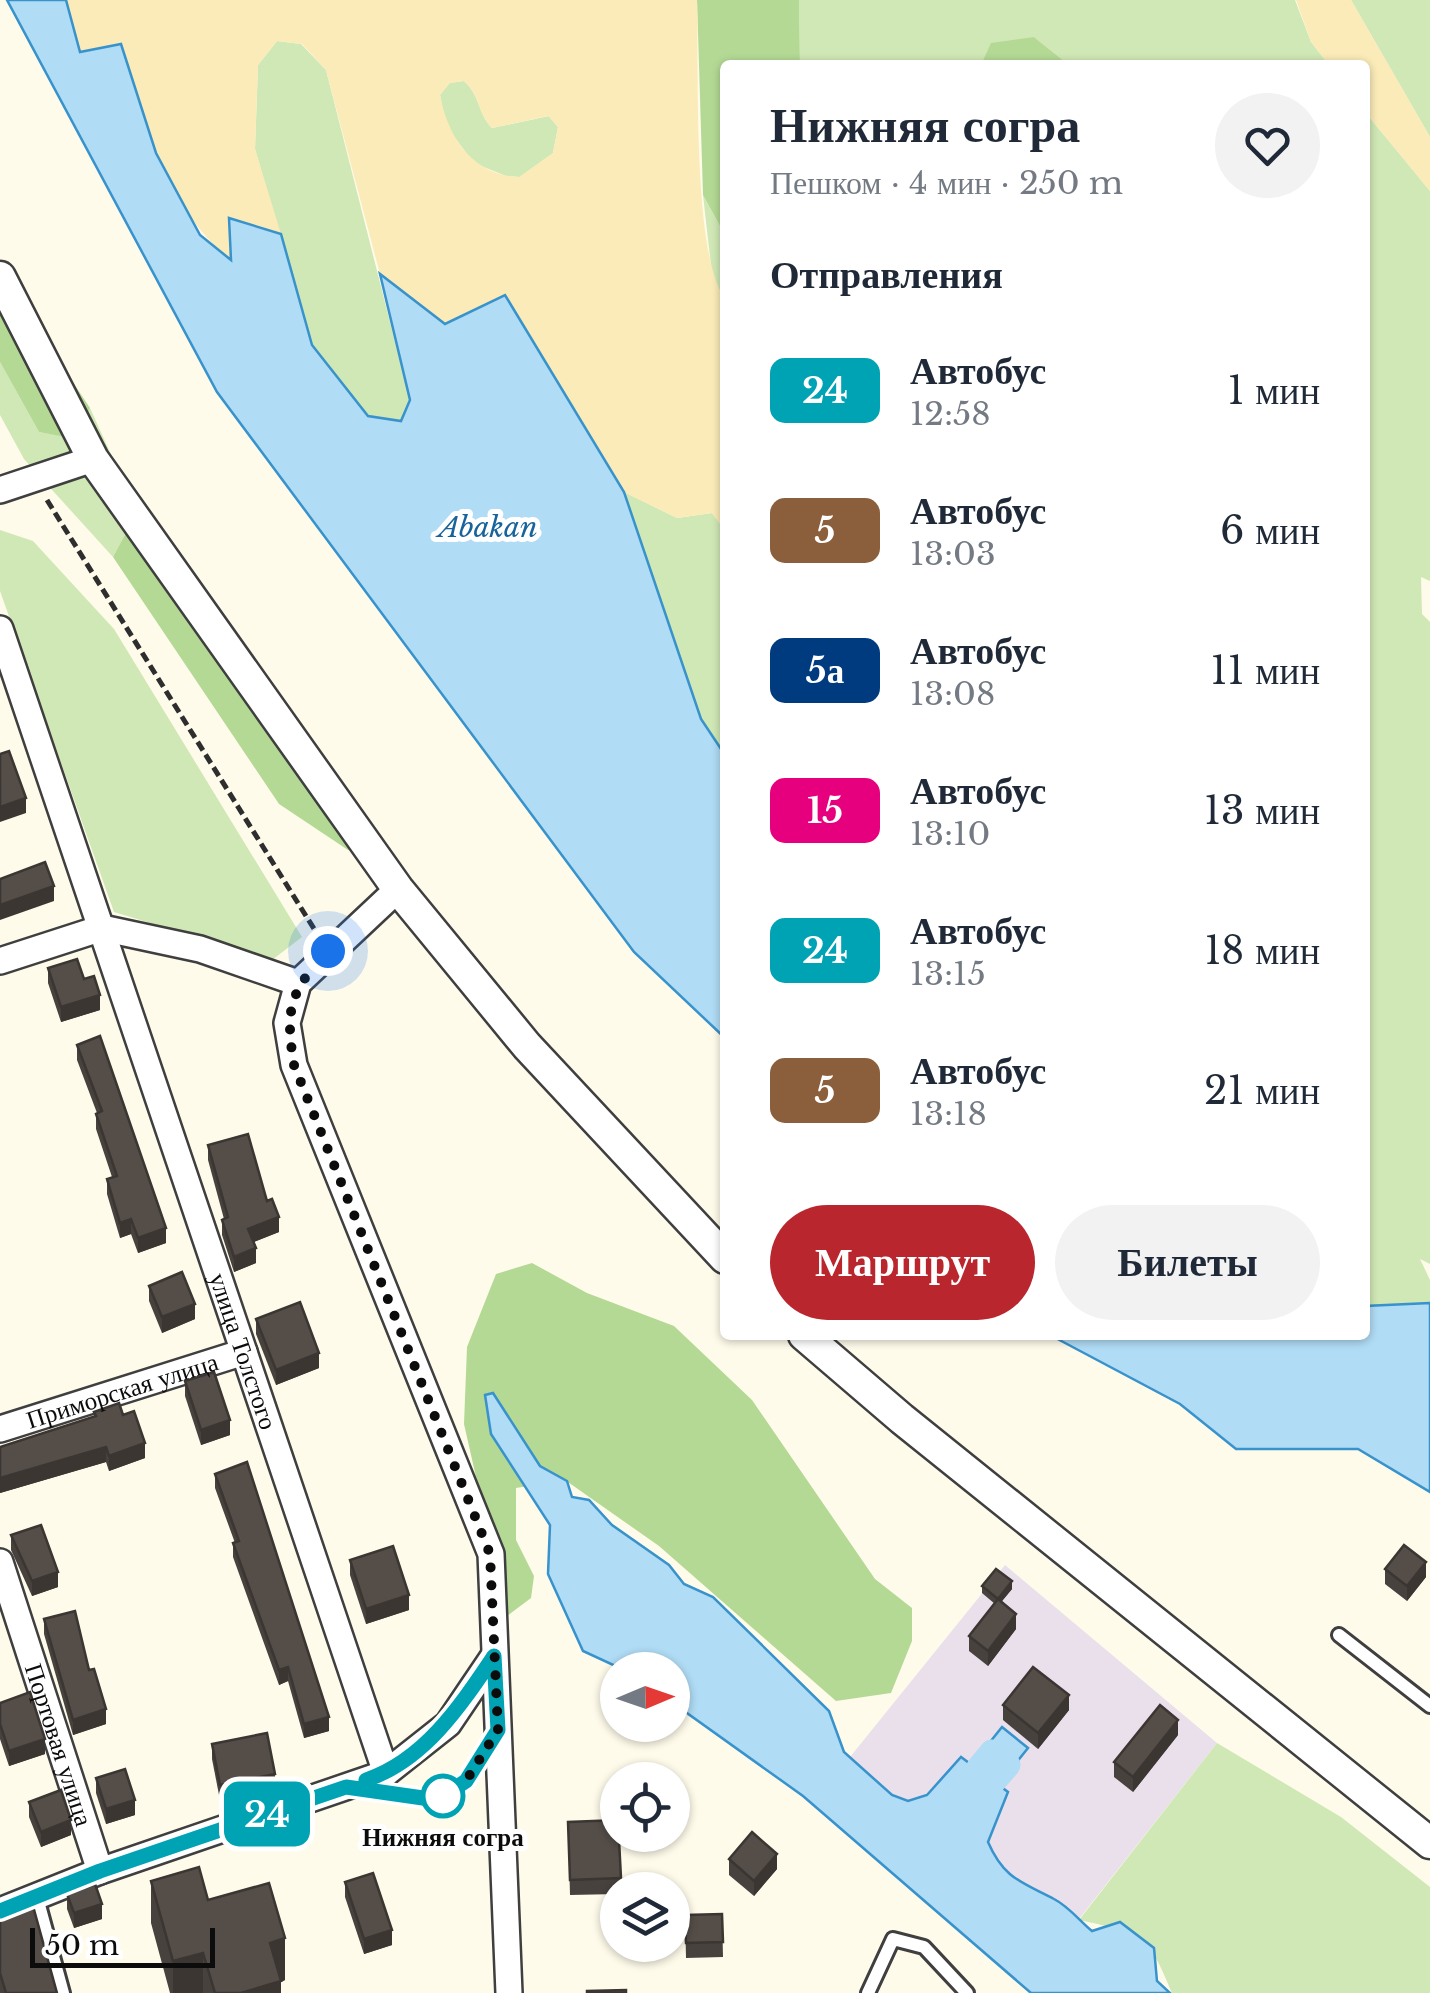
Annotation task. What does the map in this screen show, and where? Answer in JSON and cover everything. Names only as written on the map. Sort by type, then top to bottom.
[{"type":"street","points":[[0,277],[93,459],[398,889],[540,1060],[720,1253]]},
{"type":"street","points":[[11,480],[93,459]]},
{"type":"street","name":"улица Толстого","points":[[0,629],[386,1774]]},
{"type":"street","points":[[398,889],[298,983],[287,1024],[294,1065],[490,1554],[509,1993]]},
{"type":"street","points":[[0,962],[102,928],[200,949],[298,983]]},
{"type":"street","points":[[810,1340],[902,1419],[1430,1843]]},
{"type":"street","name":"Приморская улица","points":[[0,1429],[244,1352]]},
{"type":"street","name":"Портовая улица","points":[[0,1562],[100,1871]]},
{"type":"street","points":[[0,1910],[100,1871],[386,1774],[448,1724],[494,1656]]},
{"type":"lane","points":[[1340,1634],[1430,1706]]},
{"type":"lane","points":[[346,1787],[437,1800],[466,1781],[498,1730]]},
{"type":"lane","points":[[36,1894],[64,1993]]},
{"type":"lane","points":[[868,1993],[893,1939],[924,1947],[966,1993]]},
{"type":"path","points":[[11,480],[328,951]]},
{"type":"shaded area","points":[[1005,1565],[1217,1743],[1079,1919],[1056,1900],[1024,1887],[997,1861],[988,1842],[1008,1792],[962,1757],[927,1795],[908,1801],[892,1795],[850,1757]]},
{"type":"green space","points":[[697,0],[799,0],[800,60],[720,60],[720,226],[703,195]]},
{"type":"green space","points":[[799,0],[1295,0],[1311,42],[1325,60],[1063,60],[1034,37],[990,60],[800,60]]},
{"type":"green space","points":[[1351,0],[1430,0],[1430,137]]},
{"type":"green space","points":[[1034,37],[1063,60],[983,60],[991,43]]},
{"type":"green space","points":[[277,41],[301,44],[326,70],[410,401],[401,421],[368,416],[312,345],[255,149],[258,65]]},
{"type":"green space","points":[[464,81],[492,128],[549,116],[558,127],[553,153],[520,177],[506,176],[474,163],[446,126],[440,95],[449,83]]},
{"type":"green space","points":[[1370,118],[1430,191],[1430,581],[1421,577],[1422,614],[1430,622],[1430,1264],[1420,1259],[1430,1280],[1430,1303],[1370,1307]]},
{"type":"green space","points":[[703,195],[720,226],[720,292],[713,283]]},
{"type":"green space","points":[[0,264],[13,292],[90,408],[76,439],[39,432],[0,362]]},
{"type":"green space","points":[[0,362],[39,432],[76,438],[90,408],[137,512],[113,557],[24,459],[0,415]]},
{"type":"green space","points":[[624,492],[677,518],[712,513],[720,523],[720,748],[701,719]]},
{"type":"green space","points":[[137,512],[171,539],[367,843],[348,850],[279,804],[113,557]]},
{"type":"green space","points":[[0,530],[33,541],[114,629],[302,937],[272,960],[114,912],[0,591]]},
{"type":"green space","points":[[532,1263],[587,1293],[674,1326],[752,1400],[875,1579],[912,1608],[912,1641],[891,1693],[836,1701],[659,1546],[565,1480],[516,1488],[516,1540],[534,1576],[531,1598],[507,1616],[499,1537],[476,1477],[464,1424],[467,1347],[496,1274]]},
{"type":"green space","points":[[1217,1743],[1341,1817],[1430,1887],[1430,1993],[1172,1993],[1156,1958],[1140,1939],[1079,1920]]},
{"type":"sand","points":[[66,0],[697,0],[702,202],[707,243],[720,288],[720,523],[712,513],[677,518],[624,492],[505,295],[445,325],[380,274],[326,70],[302,44],[277,41],[258,65],[255,149],[281,234],[230,218],[232,261],[190,216],[174,190],[149,134],[121,45],[80,52]],"holes":[[[464,81],[492,128],[548,116],[558,127],[553,153],[519,177],[502,175],[475,161],[456,139],[440,95],[450,83]]]},
{"type":"sand","points":[[1296,0],[1351,0],[1430,137],[1430,191],[1370,118],[1370,60],[1325,60],[1311,42]]},
{"type":"water","name":"Abakan","points":[[7,0],[66,0],[80,52],[121,44],[156,153],[200,235],[231,260],[229,218],[281,234],[312,345],[368,416],[401,421],[410,400],[380,274],[445,324],[505,295],[624,492],[701,719],[720,748],[720,1033],[634,952],[217,392]]},
{"type":"water","points":[[1430,1303],[1430,1492],[1358,1449],[1236,1449],[1180,1404],[1059,1340],[1370,1340],[1370,1306]]},
{"type":"water","points":[[493,1393],[540,1466],[567,1481],[572,1497],[589,1500],[612,1525],[669,1565],[684,1584],[713,1597],[829,1711],[844,1752],[892,1795],[908,1801],[927,1795],[961,1757],[1008,1792],[988,1842],[1007,1872],[1064,1906],[1092,1931],[1120,1922],[1154,1948],[1157,1981],[1170,1993],[1031,1993],[803,1796],[690,1715],[690,1652],[600,1652],[600,1659],[583,1651],[548,1574],[550,1525],[491,1434],[485,1395]]},
{"type":"water","points":[[1002,1727],[1028,1748],[1012,1768],[986,1747]]},
{"type":"building","points":[[9,751],[26,798],[0,807],[0,754]]},
{"type":"building","points":[[45,862],[54,886],[0,905],[0,879]]},
{"type":"building","points":[[77,959],[84,979],[94,976],[100,995],[61,1007],[48,968]]},
{"type":"building","points":[[100,1036],[166,1228],[138,1238],[131,1219],[120,1223],[107,1179],[117,1176],[96,1114],[102,1111],[77,1045]]},
{"type":"building","points":[[248,1134],[267,1201],[272,1199],[279,1217],[248,1229],[256,1248],[234,1257],[222,1220],[228,1217],[208,1145]]},
{"type":"building","points":[[182,1272],[195,1304],[162,1317],[149,1286]]},
{"type":"building","points":[[300,1302],[319,1353],[276,1370],[256,1319]]},
{"type":"building","points":[[214,1372],[230,1420],[201,1430],[185,1381]]},
{"type":"building","points":[[119,1403],[123,1415],[134,1411],[145,1443],[109,1456],[106,1447],[0,1478],[0,1447],[96,1416],[94,1412]]},
{"type":"building","points":[[247,1462],[329,1717],[304,1724],[288,1667],[279,1670],[233,1543],[239,1541],[215,1474]]},
{"type":"building","points":[[41,1525],[58,1572],[32,1581],[11,1535]]},
{"type":"building","points":[[1404,1545],[1426,1562],[1407,1586],[1385,1569]]},
{"type":"building","points":[[393,1546],[409,1595],[366,1609],[350,1560]]},
{"type":"building","points":[[996,1569],[1012,1581],[998,1599],[982,1586]]},
{"type":"building","points":[[998,1599],[1016,1614],[988,1651],[969,1636]]},
{"type":"building","points":[[75,1611],[89,1670],[94,1669],[106,1709],[73,1720],[44,1619]]},
{"type":"building","points":[[1033,1667],[1069,1695],[1038,1733],[1003,1705]]},
{"type":"building","points":[[30,1692],[45,1739],[9,1751],[0,1724],[0,1703]]},
{"type":"building","points":[[1160,1705],[1178,1720],[1133,1777],[1114,1762]]},
{"type":"building","points":[[267,1733],[275,1774],[220,1785],[212,1744]]},
{"type":"building","points":[[125,1769],[135,1800],[106,1809],[96,1778]]},
{"type":"building","points":[[61,1790],[71,1820],[41,1832],[29,1802]]},
{"type":"building","points":[[600,1821],[600,1852],[620,1852],[621,1872],[600,1872],[600,1879],[570,1880],[568,1822]]},
{"type":"building","points":[[752,1832],[777,1854],[754,1881],[729,1859]]},
{"type":"building","points":[[199,1867],[208,1900],[269,1883],[285,1938],[270,1943],[281,1981],[241,1993],[215,1993],[203,1953],[173,1961],[151,1881]]},
{"type":"building","points":[[373,1873],[392,1930],[364,1939],[345,1882]]},
{"type":"building","points":[[95,1884],[102,1904],[74,1913],[67,1894]]},
{"type":"building","points":[[33,1906],[57,1993],[6,1993],[0,1973],[0,1915]]},
{"type":"building","points":[[722,1914],[723,1942],[690,1943],[690,1915]]},
{"type":"building","points":[[587,1991],[626,1993],[587,1993]]},
{"type":"waterway","points":[[978,1769],[992,1752]]},
{"type":"waterway","points":[[994,1781],[1008,1765]]},
{"type":"bus line","name":"24","points":[[0,1911],[100,1871],[346,1787],[437,1800],[466,1781],[498,1730],[494,1656],[448,1724],[386,1774],[366,1780]]},
{"type":"place","name":"Нижняя согра","points":[[443,1796]]},
{"type":"route","points":[[328,951],[298,983],[287,1024],[294,1065],[490,1554],[498,1730],[466,1781],[437,1800],[443,1796]]}]
